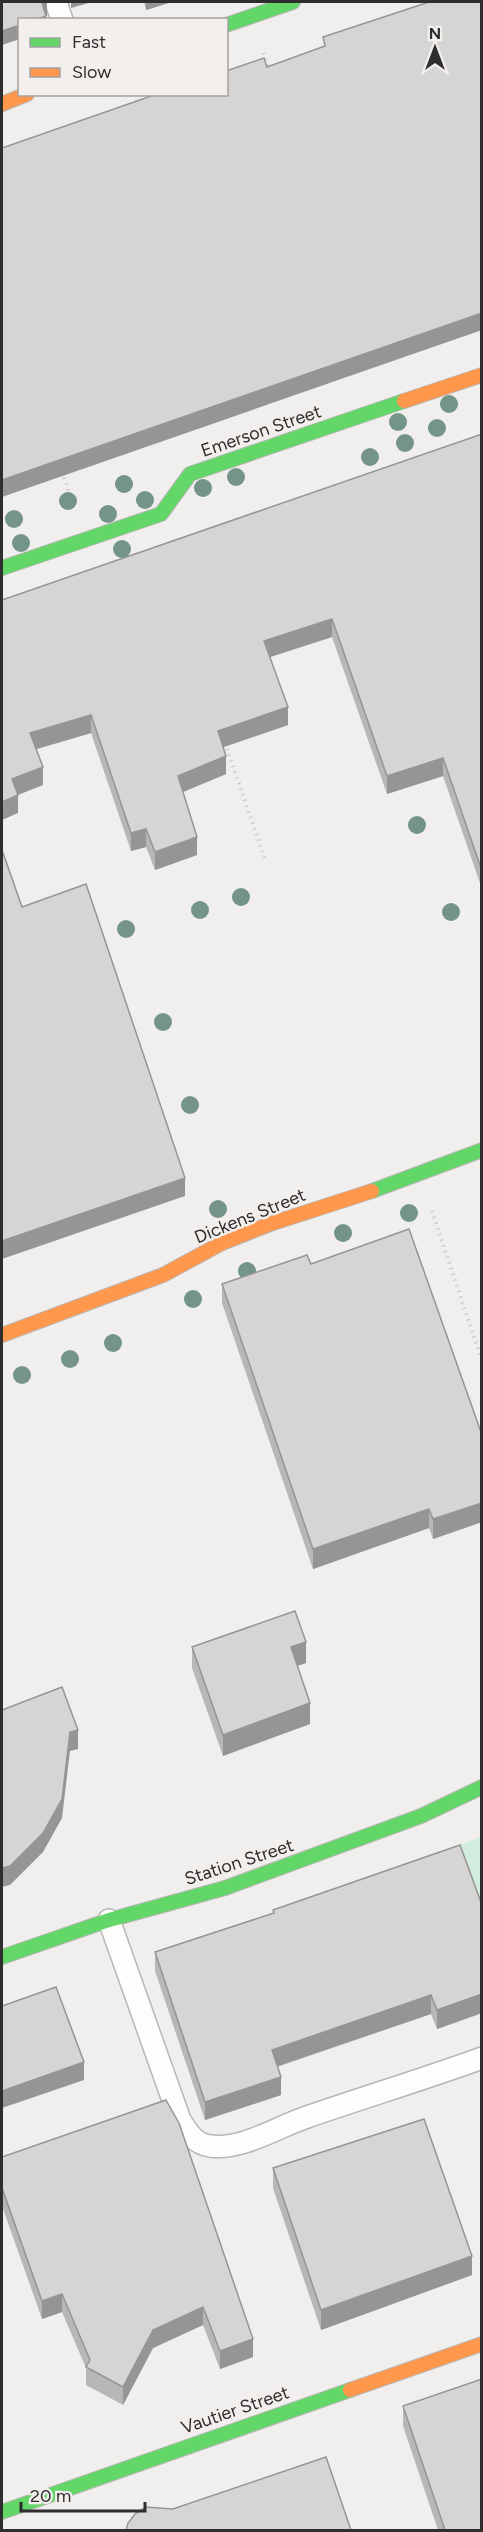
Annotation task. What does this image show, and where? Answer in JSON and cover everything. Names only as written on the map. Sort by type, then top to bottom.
[{"type":"street","points":[[228,24],[293,2]]},
{"type":"street","points":[[2,104],[22,96]]},
{"type":"street","name":"Emerson Street","points":[[2,568],[161,514],[190,474],[482,375]]},
{"type":"street","name":"Dickens Street","points":[[2,1335],[163,1275],[222,1243],[270,1224],[420,1175],[482,1150]]},
{"type":"street","name":"Station Street","points":[[2,1957],[110,1920],[225,1888],[421,1816],[482,1787]]},
{"type":"street","name":"Vautier Street","points":[[2,2512],[482,2344]]},
{"type":"lane","points":[[56,2],[61,18]]},
{"type":"lane","points":[[110,1920],[180,2120],[189,2135],[199,2142],[211,2146],[244,2142],[304,2118],[482,2058]]},
{"type":"path","points":[[250,16],[272,77]]},
{"type":"path","points":[[136,96],[140,110]]},
{"type":"path","points":[[60,466],[86,539]]},
{"type":"path","points":[[224,740],[266,862]]},
{"type":"path","points":[[420,1175],[482,1361]]},
{"type":"green space","points":[[481,1837],[481,1916],[457,1846]]},
{"type":"building","points":[[2,2],[47,2],[42,3],[46,16],[18,18],[18,26],[2,31]]},
{"type":"building","points":[[429,2],[482,2],[482,313],[2,480],[2,148],[151,96],[228,96],[228,70],[264,58],[267,67],[325,46],[323,37]]},
{"type":"building","points":[[482,434],[482,871],[443,758],[387,776],[332,619],[264,641],[288,707],[218,731],[226,756],[178,776],[197,837],[155,852],[146,829],[131,833],[91,715],[30,733],[43,767],[12,779],[18,795],[2,802],[2,600]]},
{"type":"building","points":[[2,850],[22,907],[86,884],[185,1178],[2,1241]]},
{"type":"building","points":[[409,1229],[482,1435],[482,1503],[433,1519],[429,1509],[313,1549],[222,1284],[307,1255],[311,1264]]},
{"type":"building","points":[[295,1611],[306,1642],[291,1647],[310,1703],[223,1735],[192,1647]]},
{"type":"building","points":[[62,1687],[78,1730],[70,1732],[62,1799],[43,1833],[10,1866],[2,1868],[2,1710]]},
{"type":"building","points":[[460,1845],[482,1905],[482,1994],[437,2010],[431,1995],[272,2050],[281,2077],[205,2102],[155,1952],[274,1913],[273,1910]]},
{"type":"building","points":[[56,1987],[84,2062],[2,2091],[2,2006]]},
{"type":"building","points":[[166,2100],[179,2123],[253,2339],[220,2351],[203,2307],[153,2330],[123,2387],[86,2367],[90,2360],[62,2294],[42,2301],[2,2188],[2,2157]]},
{"type":"building","points":[[424,2119],[472,2256],[321,2310],[273,2168]]},
{"type":"building","points":[[482,2379],[482,2530],[445,2530],[403,2406]]},
{"type":"building","points":[[326,2457],[351,2530],[126,2530],[135,2514],[146,2507],[173,2509]]},
{"type":"traffic: fast","points":[[228,24],[293,2]]},
{"type":"traffic: fast","points":[[2,568],[161,514],[190,474],[404,401]]},
{"type":"traffic: fast","points":[[372,1191],[482,1150]]},
{"type":"traffic: fast","points":[[2,1957],[109,1920],[225,1888],[421,1816],[482,1787]]},
{"type":"traffic: fast","points":[[2,2512],[350,2390]]},
{"type":"traffic: slow","points":[[2,104],[22,96]]},
{"type":"traffic: slow","points":[[404,401],[482,375]]},
{"type":"traffic: slow","points":[[2,1335],[163,1275],[222,1243],[270,1224],[372,1191]]},
{"type":"traffic: slow","points":[[350,2390],[482,2344]]}]
